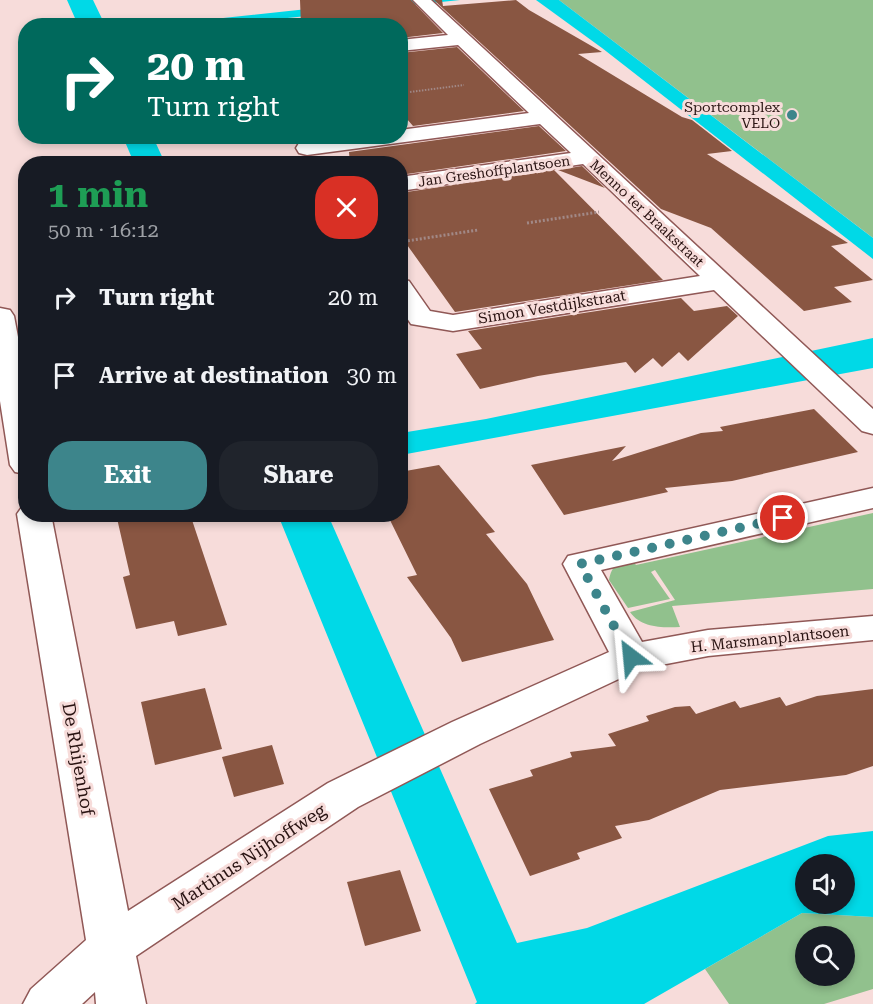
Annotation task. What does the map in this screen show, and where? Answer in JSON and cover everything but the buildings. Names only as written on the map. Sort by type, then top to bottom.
[{"type":"street","name":"Menno ter Braakstraat","points":[[421,0],[873,425]]},
{"type":"street","points":[[408,45],[463,39]]},
{"type":"street","points":[[408,135],[544,117]]},
{"type":"street","points":[[308,149],[341,144]]},
{"type":"street","name":"Jan Greshoffplantsoen","points":[[408,183],[588,157]]},
{"type":"street","name":"Simon Vestdijkstraat","points":[[408,299],[421,318],[453,323],[719,281]]},
{"type":"street","points":[[0,316],[18,419]]},
{"type":"street","points":[[631,657],[580,564],[873,498]]},
{"type":"street","name":"De Rhijenhof","points":[[35,522],[122,1004]]},
{"type":"street","name":"H. Marsmanplantsoen","points":[[466,733],[631,657],[708,642],[873,628]]},
{"type":"street","name":"Martinus Nijhoffweg","points":[[48,1004],[111,947],[343,795],[466,733]]},
{"type":"path","points":[[410,92],[466,85]]},
{"type":"path","points":[[527,223],[603,211]]},
{"type":"path","points":[[408,241],[478,230]]},
{"type":"green space","name":"Sportcomplex VELO","points":[[559,0],[873,0],[873,238],[864,231]]},
{"type":"green space","points":[[873,513],[873,589],[672,606],[680,627],[667,627],[646,624],[630,612],[675,600],[655,570],[651,572],[670,599],[628,608],[609,580],[616,565],[631,559],[636,565]]},
{"type":"green space","points":[[800,914],[873,917],[873,989],[824,1004],[729,1004],[705,969]]},
{"type":"water","points":[[67,0],[93,0],[102,18],[75,18]]},
{"type":"water","points":[[391,0],[460,0],[287,18],[223,18]]},
{"type":"water","points":[[536,0],[559,0],[873,238],[873,259],[602,48]]},
{"type":"water","points":[[126,144],[156,144],[162,156],[131,156]]},
{"type":"water","points":[[873,338],[873,368],[408,454],[408,432],[486,419]]},
{"type":"water","points":[[281,522],[331,522],[517,943],[587,928],[828,836],[873,831],[873,917],[820,914],[855,914],[855,854],[795,854],[795,914],[800,914],[644,1004],[475,1004],[477,1002]]},
{"type":"place","name":"Sportcomplex VELO","points":[[792,115]]},
{"type":"route","points":[[631,657],[580,564],[783,518]]}]
